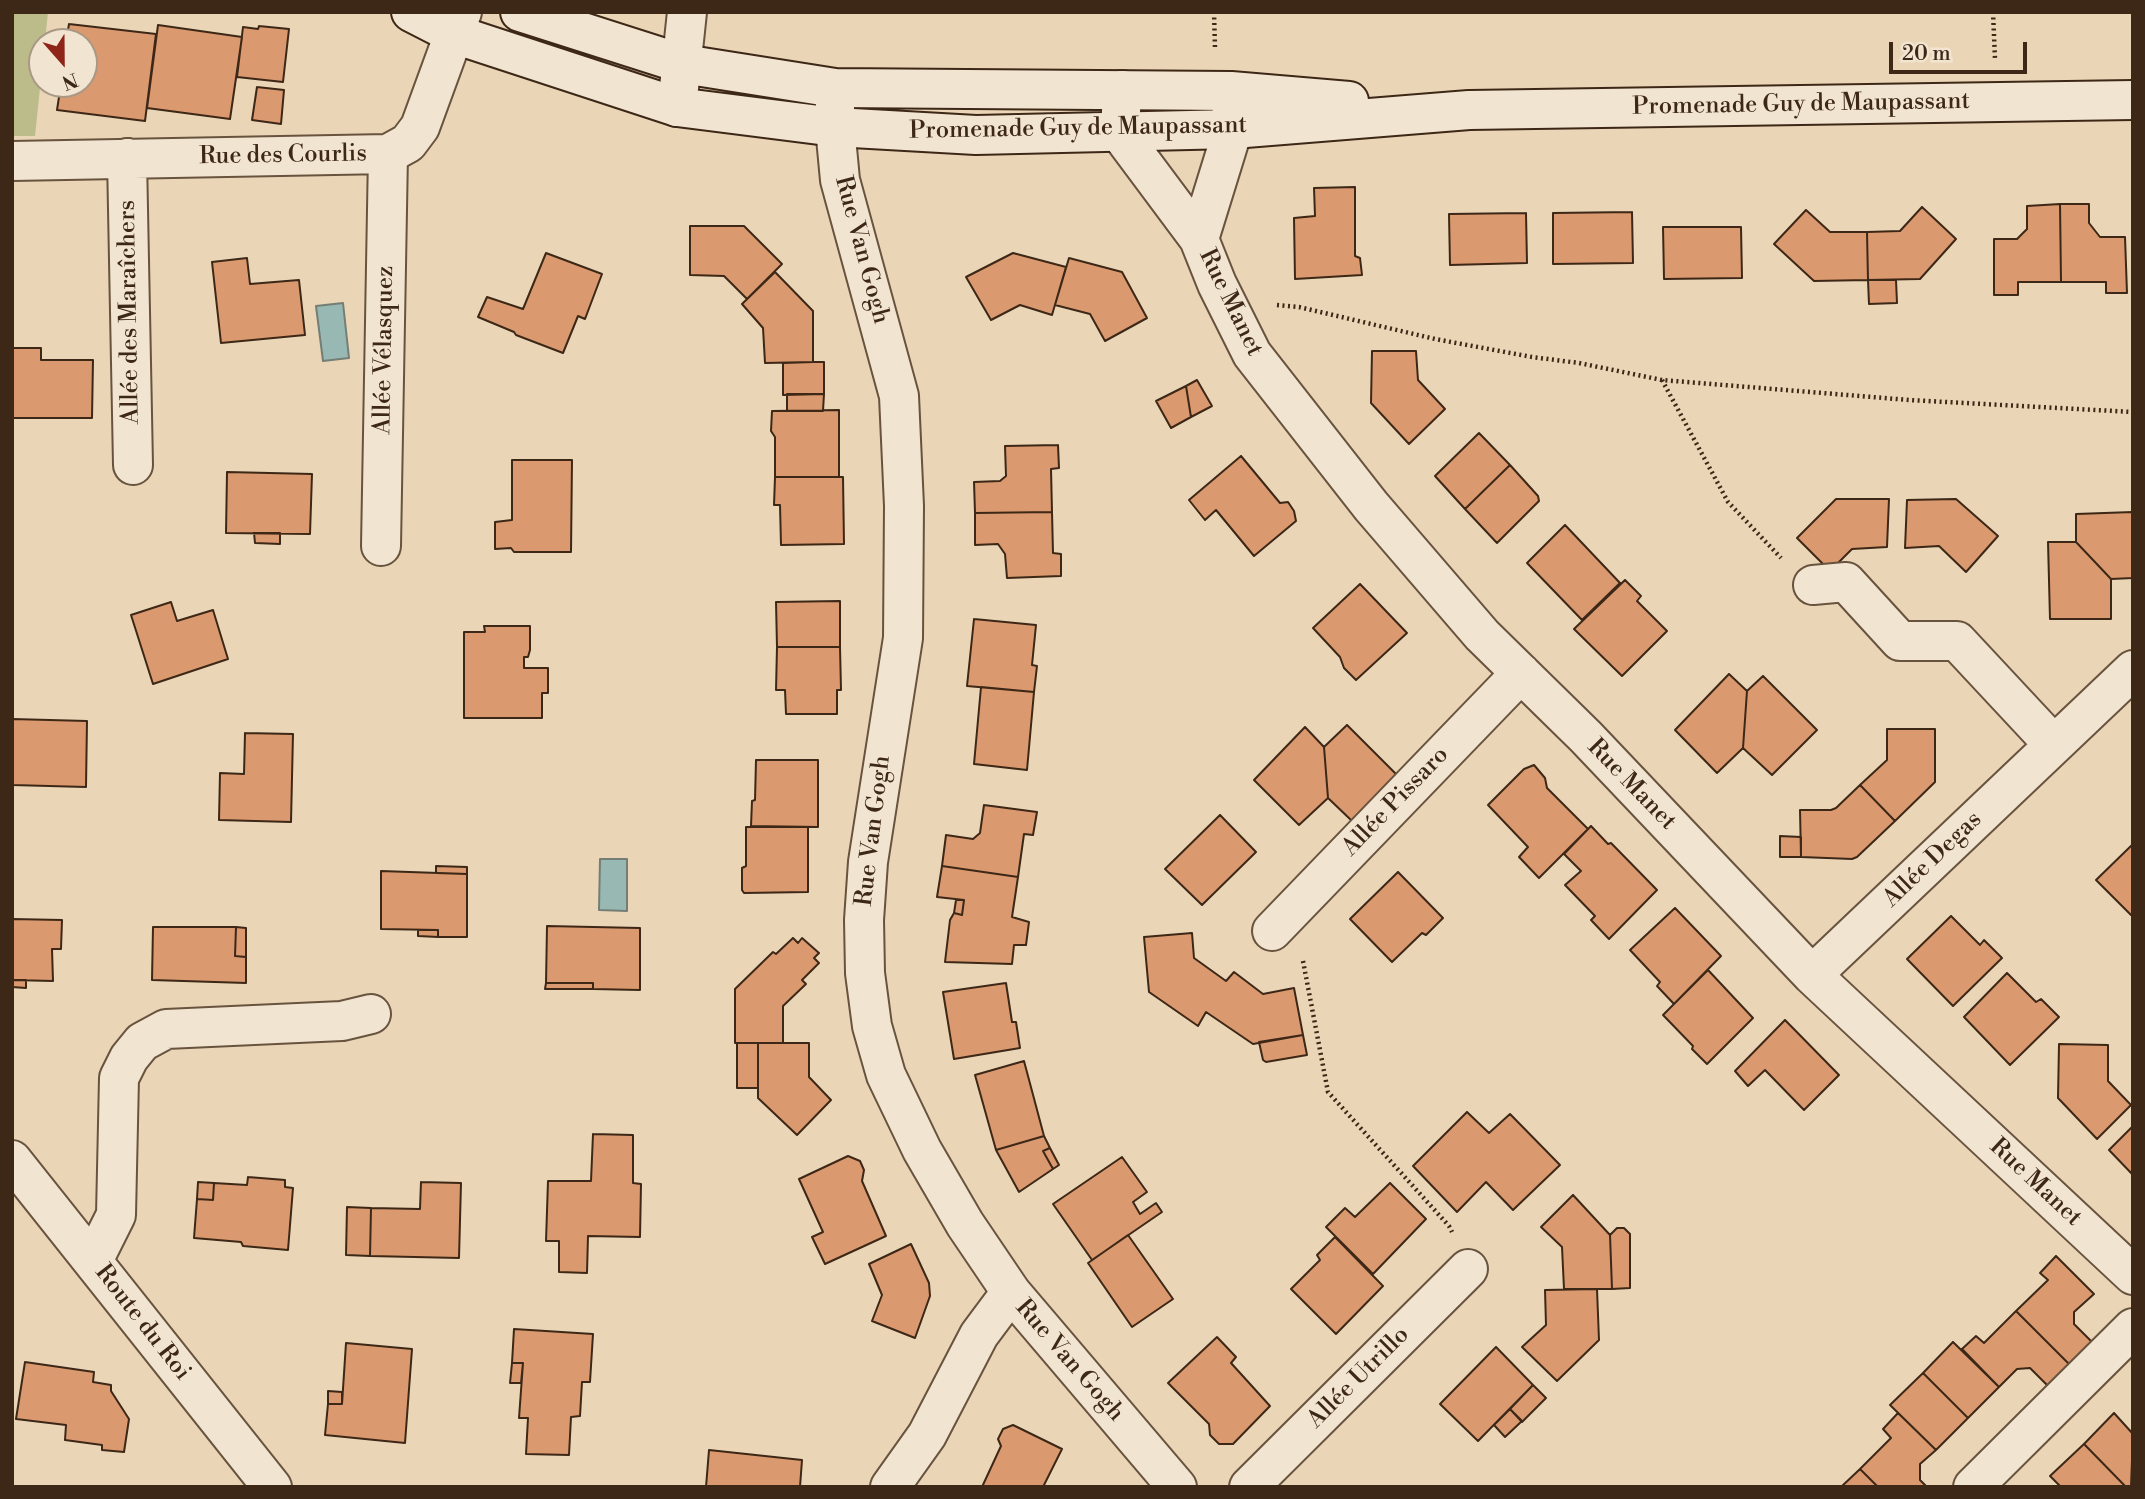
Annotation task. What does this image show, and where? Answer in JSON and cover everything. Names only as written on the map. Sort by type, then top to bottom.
[{"type":"street","name":"Promenade Guy de Maupassant","points":[[411,12],[458,23],[677,107],[835,127],[976,135],[1233,129],[1469,110],[2133,100]]},
{"type":"street","name":"Promenade Guy de Maupassant","points":[[520,12],[683,64],[835,88],[1231,91],[1469,110]]},
{"type":"street","points":[[677,107],[687,12]]},
{"type":"street","name":"Rue des Courlis","points":[[12,161],[388,154],[408,143],[420,127],[458,23]]},
{"type":"street","name":"Rue Van Gogh","points":[[835,88],[835,127],[840,180],[900,396],[904,506],[903,638],[868,862],[864,909],[865,973],[872,1026],[886,1075],[922,1150],[965,1223],[1011,1292],[1177,1487]]},
{"type":"street","points":[[1120,133],[1122,90]]},
{"type":"street","name":"Rue Manet","points":[[1199,239],[1233,129],[1231,91]]},
{"type":"street","name":"Rue Manet","points":[[1120,133],[1199,239],[1252,354],[1371,506],[1482,635],[1586,737],[1812,975],[2133,1275]]},
{"type":"street","name":"Allée Vélasquez","points":[[382,546],[388,154]]},
{"type":"street","name":"Allée des Maraîchers","points":[[127,158],[134,465]]},
{"type":"street","points":[[1813,585],[1846,582],[1900,641],[1957,641],[2054,745]]},
{"type":"street","name":"Allée Degas","points":[[1812,975],[2133,670]]},
{"type":"street","name":"Allée Pissaro","points":[[1275,927],[1521,673]]},
{"type":"street","points":[[93,1261],[116,1215],[119,1078],[129,1058],[142,1042],[166,1029],[342,1021],[371,1014]]},
{"type":"street","name":"Route du Roi","points":[[12,1160],[272,1487]]},
{"type":"street","name":"Allée Utrillo","points":[[1249,1487],[1468,1269]]},
{"type":"street","points":[[890,1487],[927,1435],[979,1335],[1011,1292]]},
{"type":"street","points":[[1973,1487],[2133,1328]]},
{"type":"path","points":[[1227,302],[1299,307],[1434,339],[1662,380],[1896,399],[2133,412]]},
{"type":"path","points":[[1662,380],[1728,502],[1797,575],[1813,585]]},
{"type":"path","points":[[1275,927],[1301,951],[1328,1093],[1449,1226],[1468,1269]]},
{"type":"green space","points":[[12,12],[48,12],[46,28],[28,28],[28,98],[39,98],[35,136],[12,136]]},
{"type":"water","points":[[343,303],[349,358],[323,361],[316,306]]},
{"type":"water","points":[[600,859],[627,859],[627,911],[599,910]]},
{"type":"building","points":[[69,24],[156,34],[145,121],[57,110],[59,98],[98,98],[98,28],[68,28]]},
{"type":"building","points":[[158,25],[242,37],[230,119],[147,108]]},
{"type":"building","points":[[259,26],[289,29],[283,82],[237,77],[243,27],[258,29]]},
{"type":"building","points":[[257,87],[284,90],[281,124],[252,120]]},
{"type":"building","points":[[1355,187],[1355,256],[1360,258],[1362,275],[1295,279],[1294,218],[1315,216],[1314,188]]},
{"type":"building","points":[[2060,204],[2089,204],[2089,223],[2100,237],[2125,237],[2127,293],[2106,293],[2106,282],[2061,282]]},
{"type":"building","points":[[2060,204],[2061,282],[2018,282],[2018,295],[1994,295],[1994,239],[2017,239],[2027,229],[2027,206]]},
{"type":"building","points":[[1922,207],[1956,239],[1920,279],[1868,280],[1867,232],[1900,231]]},
{"type":"building","points":[[1806,210],[1830,232],[1867,232],[1868,280],[1814,281],[1774,244]]},
{"type":"building","points":[[1632,212],[1633,263],[1553,264],[1553,213]]},
{"type":"building","points":[[1526,213],[1527,263],[1450,265],[1449,214]]},
{"type":"building","points":[[690,226],[744,226],[782,264],[747,299],[724,276],[690,275]]},
{"type":"building","points":[[1663,227],[1741,227],[1742,278],[1664,279]]},
{"type":"building","points":[[546,253],[602,274],[585,319],[578,316],[563,353],[478,317],[487,297],[523,309]]},
{"type":"building","points":[[1013,253],[1066,267],[1052,315],[1020,305],[991,320],[966,277]]},
{"type":"building","points":[[247,258],[250,284],[299,280],[305,335],[221,343],[212,262]]},
{"type":"building","points":[[1069,258],[1122,272],[1147,318],[1105,341],[1090,314],[1055,305]]},
{"type":"building","points":[[775,272],[813,311],[813,362],[765,363],[763,328],[742,304]]},
{"type":"building","points":[[1868,280],[1896,280],[1897,303],[1869,304]]},
{"type":"building","points":[[12,348],[41,348],[41,360],[93,360],[92,418],[12,418]]},
{"type":"building","points":[[1372,351],[1416,351],[1418,380],[1445,409],[1409,444],[1371,403]]},
{"type":"building","points":[[824,362],[824,394],[783,395],[783,363]]},
{"type":"building","points":[[1197,380],[1212,406],[1191,417],[1186,386]]},
{"type":"building","points":[[1186,386],[1191,417],[1171,428],[1156,401]]},
{"type":"building","points":[[787,394],[824,394],[823,411],[787,411]]},
{"type":"building","points":[[839,410],[839,477],[775,477],[772,411]]},
{"type":"building","points":[[1479,433],[1510,465],[1465,509],[1435,476]]},
{"type":"building","points":[[1058,445],[1059,468],[1051,469],[1052,512],[975,513],[974,482],[1000,481],[1006,476],[1005,446]]},
{"type":"building","points":[[1241,456],[1280,503],[1288,502],[1296,521],[1254,556],[1216,510],[1205,520],[1189,500]]},
{"type":"building","points":[[512,460],[572,460],[571,552],[514,552],[511,548],[495,549],[495,522],[512,520]]},
{"type":"building","points":[[1510,465],[1538,496],[1539,501],[1497,543],[1465,509]]},
{"type":"building","points":[[227,472],[312,474],[310,534],[226,533]]},
{"type":"building","points":[[775,477],[843,477],[844,544],[781,545],[780,505],[774,505]]},
{"type":"building","points":[[1836,499],[1889,499],[1887,547],[1852,549],[1830,571],[1797,538]]},
{"type":"building","points":[[1956,499],[1998,536],[1966,572],[1939,546],[1905,548],[1907,500]]},
{"type":"building","points":[[1052,512],[1053,553],[1061,554],[1061,576],[1007,578],[1005,554],[998,544],[975,545],[975,513]]},
{"type":"building","points":[[2133,512],[2133,578],[2111,579],[2076,542],[2076,514]]},
{"type":"building","points":[[1565,525],[1620,583],[1582,620],[1527,563]]},
{"type":"building","points":[[254,533],[280,533],[280,544],[255,543]]},
{"type":"building","points":[[2048,542],[2076,542],[2111,579],[2111,619],[2050,619]]},
{"type":"building","points":[[1625,580],[1641,596],[1637,601],[1667,631],[1622,676],[1574,629]]},
{"type":"building","points":[[1360,584],[1407,633],[1356,680],[1344,668],[1340,657],[1313,628]]},
{"type":"building","points":[[840,601],[840,647],[777,647],[776,602]]},
{"type":"building","points":[[171,602],[177,621],[213,610],[228,659],[153,684],[131,615]]},
{"type":"building","points":[[974,619],[1036,625],[1032,665],[1037,666],[1034,692],[967,686]]},
{"type":"building","points":[[484,626],[530,626],[530,650],[528,657],[524,657],[524,668],[548,668],[548,693],[542,693],[542,718],[464,718],[464,632],[485,632]]},
{"type":"building","points":[[777,647],[840,647],[841,690],[837,690],[837,714],[786,714],[785,690],[776,690]]},
{"type":"building","points":[[1729,674],[1747,691],[1743,748],[1717,773],[1675,730]]},
{"type":"building","points":[[1763,676],[1817,730],[1772,775],[1743,748],[1747,691]]},
{"type":"building","points":[[981,687],[1034,692],[1027,770],[974,764]]},
{"type":"building","points":[[12,719],[87,721],[86,787],[12,785]]},
{"type":"building","points":[[1347,725],[1398,776],[1352,821],[1328,798],[1324,747]]},
{"type":"building","points":[[1305,727],[1324,747],[1328,798],[1299,825],[1254,780]]},
{"type":"building","points":[[1887,729],[1935,729],[1935,782],[1895,821],[1860,785],[1887,760]]},
{"type":"building","points":[[245,733],[293,734],[291,822],[219,820],[220,773],[244,774]]},
{"type":"building","points":[[756,760],[818,760],[818,827],[751,826]]},
{"type":"building","points":[[1534,765],[1545,778],[1547,788],[1588,829],[1539,878],[1519,857],[1528,847],[1488,805],[1524,769]]},
{"type":"building","points":[[1860,785],[1895,821],[1852,859],[1801,857],[1800,810],[1836,808]]},
{"type":"building","points":[[984,805],[1037,812],[1033,835],[1024,834],[1018,877],[942,866],[946,835],[973,839],[980,833]]},
{"type":"building","points":[[1220,815],[1256,852],[1202,905],[1165,869]]},
{"type":"building","points":[[1591,826],[1657,890],[1609,939],[1591,920],[1595,916],[1565,885],[1581,871],[1564,854]]},
{"type":"building","points":[[746,827],[808,827],[808,892],[744,893],[742,868],[746,866]]},
{"type":"building","points":[[1780,836],[1801,837],[1801,857],[1780,857]]},
{"type":"building","points":[[2133,844],[2133,913],[2131,915],[2096,880]]},
{"type":"building","points":[[436,866],[467,867],[467,874],[436,873]]},
{"type":"building","points":[[942,866],[1018,877],[1012,917],[1029,922],[1026,945],[1014,945],[1012,964],[945,962],[950,920],[954,913],[962,915],[964,900],[937,897]]},
{"type":"building","points":[[381,871],[467,874],[467,937],[438,937],[438,930],[381,929]]},
{"type":"building","points":[[1398,872],[1443,918],[1426,935],[1422,933],[1392,962],[1350,919]]},
{"type":"building","points":[[956,900],[964,900],[962,915],[954,913]]},
{"type":"building","points":[[1675,908],[1721,956],[1674,1004],[1657,986],[1660,982],[1630,950]]},
{"type":"building","points":[[1951,916],[1980,945],[1984,940],[2002,958],[1953,1006],[1907,959]]},
{"type":"building","points":[[12,919],[62,920],[61,949],[52,949],[53,981],[12,980]]},
{"type":"building","points":[[547,926],[640,928],[640,990],[593,989],[593,983],[546,983]]},
{"type":"building","points":[[153,927],[236,927],[235,956],[246,957],[246,983],[152,980]]},
{"type":"building","points":[[236,927],[246,928],[246,957],[235,956]]},
{"type":"building","points":[[418,930],[438,930],[438,937],[418,936]]},
{"type":"building","points":[[1192,933],[1194,958],[1226,981],[1234,972],[1263,994],[1294,988],[1303,1035],[1253,1044],[1206,1012],[1198,1026],[1149,992],[1144,937]]},
{"type":"building","points":[[793,938],[798,943],[802,938],[819,953],[814,958],[819,963],[802,980],[806,984],[783,1006],[783,1043],[735,1043],[735,989],[773,952],[776,954]]},
{"type":"building","points":[[1708,970],[1753,1018],[1707,1064],[1663,1015]]},
{"type":"building","points":[[2007,973],[2036,1002],[2041,999],[2059,1017],[2010,1065],[1964,1017]]},
{"type":"building","points":[[12,980],[26,980],[26,988],[12,987]]},
{"type":"building","points":[[546,983],[593,983],[593,989],[545,989]]},
{"type":"building","points":[[1006,983],[1012,1022],[1016,1022],[1020,1048],[954,1059],[943,992]]},
{"type":"building","points":[[1785,1020],[1839,1075],[1804,1110],[1765,1070],[1748,1086],[1735,1071]]},
{"type":"building","points":[[1303,1035],[1307,1055],[1266,1062],[1263,1060],[1259,1042]]},
{"type":"building","points":[[737,1043],[758,1043],[758,1088],[737,1088]]},
{"type":"building","points":[[758,1043],[809,1043],[809,1077],[831,1100],[797,1135],[758,1098]]},
{"type":"building","points":[[2059,1044],[2108,1045],[2108,1081],[2131,1105],[2097,1139],[2058,1098]]},
{"type":"building","points":[[1024,1061],[1044,1136],[996,1150],[975,1075]]},
{"type":"building","points":[[1467,1112],[1489,1133],[1510,1114],[1560,1165],[1513,1210],[1486,1182],[1457,1212],[1413,1166]]},
{"type":"building","points":[[2133,1126],[2133,1175],[2109,1150]]},
{"type":"building","points":[[593,1134],[633,1135],[633,1183],[641,1184],[640,1237],[588,1236],[587,1273],[559,1272],[559,1241],[546,1241],[548,1181],[591,1181]]},
{"type":"building","points":[[1044,1136],[1050,1148],[1043,1151],[1053,1169],[1019,1192],[996,1150]]},
{"type":"building","points":[[1050,1148],[1059,1165],[1053,1169],[1043,1151]]},
{"type":"building","points":[[848,1156],[860,1161],[864,1170],[862,1181],[886,1236],[825,1264],[812,1237],[823,1232],[799,1179]]},
{"type":"building","points":[[1122,1157],[1147,1192],[1133,1202],[1140,1214],[1156,1203],[1162,1212],[1092,1260],[1053,1204]]},
{"type":"building","points":[[248,1177],[285,1180],[285,1187],[293,1188],[288,1250],[194,1238],[197,1199],[213,1200],[214,1183],[247,1185]]},
{"type":"building","points":[[198,1182],[214,1183],[213,1200],[197,1199]]},
{"type":"building","points":[[421,1182],[461,1183],[459,1258],[370,1256],[371,1208],[420,1209]]},
{"type":"building","points":[[1390,1183],[1426,1219],[1373,1274],[1326,1227],[1345,1208],[1355,1217]]},
{"type":"building","points":[[1573,1195],[1610,1235],[1612,1289],[1564,1289],[1562,1247],[1541,1227]]},
{"type":"building","points":[[347,1207],[371,1208],[370,1256],[346,1255]]},
{"type":"building","points":[[1617,1228],[1624,1228],[1630,1234],[1630,1288],[1612,1289],[1610,1235]]},
{"type":"building","points":[[1128,1235],[1173,1299],[1132,1327],[1088,1263]]},
{"type":"building","points":[[1335,1237],[1383,1286],[1336,1334],[1291,1289],[1320,1260],[1317,1255]]},
{"type":"building","points":[[911,1244],[929,1283],[930,1296],[915,1338],[872,1321],[882,1295],[869,1264]]},
{"type":"building","points":[[2056,1256],[2094,1294],[2074,1312],[2074,1324],[2093,1343],[2071,1366],[2016,1311],[2048,1280],[2040,1273]]},
{"type":"building","points":[[1597,1289],[1599,1340],[1557,1381],[1522,1347],[1546,1325],[1545,1290]]},
{"type":"building","points":[[2016,1311],[2071,1366],[2049,1387],[2030,1368],[2017,1369],[1999,1387],[1962,1349],[1976,1336],[1984,1343]]},
{"type":"building","points":[[514,1329],[593,1334],[590,1382],[582,1382],[580,1416],[571,1417],[569,1455],[526,1454],[528,1418],[519,1418],[523,1363],[512,1363]]},
{"type":"building","points":[[1217,1337],[1236,1357],[1231,1363],[1270,1406],[1233,1444],[1219,1444],[1210,1435],[1209,1424],[1168,1383]]},
{"type":"building","points":[[1953,1342],[1999,1387],[1968,1418],[1923,1373]]},
{"type":"building","points":[[346,1343],[412,1349],[405,1443],[325,1435],[328,1404],[342,1404]]},
{"type":"building","points":[[1496,1347],[1533,1385],[1478,1441],[1440,1404]]},
{"type":"building","points":[[25,1362],[94,1372],[93,1382],[111,1385],[111,1391],[129,1419],[124,1452],[102,1450],[102,1445],[65,1440],[66,1425],[16,1419]]},
{"type":"building","points":[[512,1363],[523,1363],[521,1383],[510,1383]]},
{"type":"building","points":[[1923,1373],[1968,1418],[1936,1450],[1890,1405]]},
{"type":"building","points":[[1533,1385],[1546,1398],[1522,1422],[1510,1409]]},
{"type":"building","points":[[328,1391],[342,1392],[342,1404],[328,1404]]},
{"type":"building","points":[[1510,1409],[1522,1421],[1505,1437],[1494,1425]]},
{"type":"building","points":[[1898,1413],[1936,1450],[1920,1464],[1920,1480],[1927,1487],[1878,1487],[1860,1469],[1891,1438],[1883,1429]]},
{"type":"building","points":[[2114,1413],[2133,1434],[2131,1487],[2126,1487],[2084,1444]]},
{"type":"building","points":[[1013,1425],[1062,1449],[1043,1487],[982,1487],[1001,1446],[998,1439],[1003,1429]]},
{"type":"building","points":[[2084,1444],[2126,1487],[2061,1487],[2050,1476]]},
{"type":"building","points":[[709,1450],[802,1460],[800,1487],[706,1487]]},
{"type":"building","points":[[1860,1469],[1878,1487],[1841,1487]]}]
